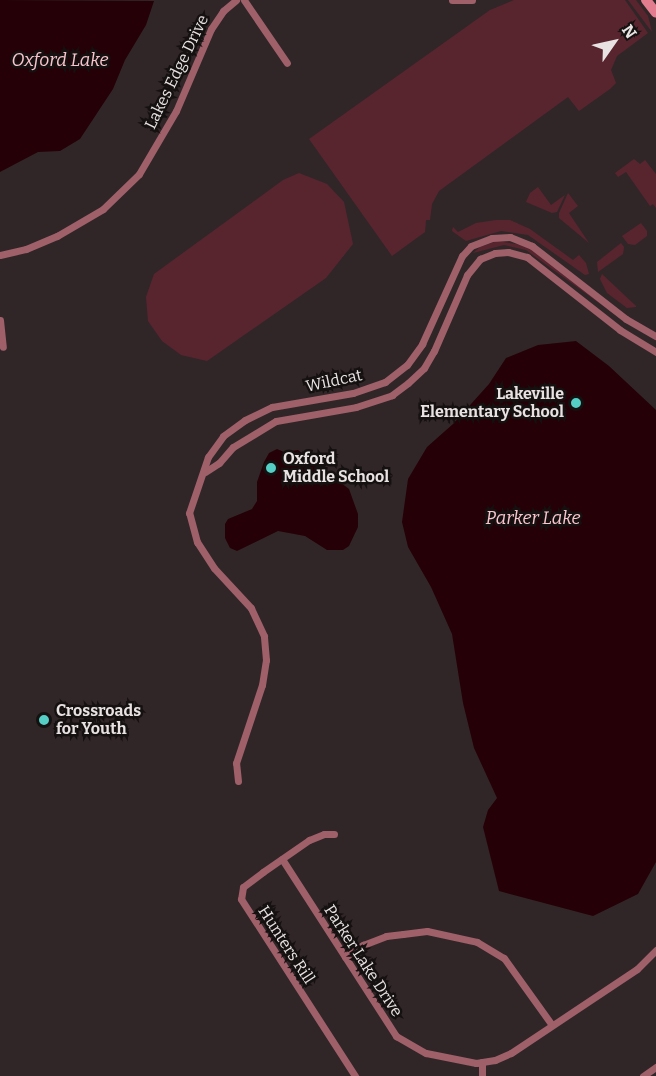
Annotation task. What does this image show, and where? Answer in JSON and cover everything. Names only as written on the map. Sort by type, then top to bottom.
[{"type":"main road","points":[[646,0],[656,14]]},
{"type":"street","name":"Lakes Edge Drive","points":[[0,255],[26,249],[57,236],[103,209],[139,174],[176,111],[210,29],[236,0]]},
{"type":"street","points":[[244,0],[287,63]]},
{"type":"street","points":[[452,0],[472,0]]},
{"type":"street","points":[[656,336],[634,324],[532,246],[510,237],[492,238],[471,246],[462,256],[474,266],[480,259],[495,253],[508,252],[527,257],[628,335],[656,352]]},
{"type":"street","name":"Wildcat","points":[[238,781],[236,763],[262,685],[266,660],[264,636],[251,608],[214,568],[197,542],[189,513],[205,472],[208,457],[223,436],[245,420],[272,407],[353,393],[385,382],[400,372],[422,344],[462,256]]},
{"type":"street","name":"Wildcat","points":[[205,472],[219,463],[243,440],[276,421],[356,407],[392,395],[408,383],[424,368],[434,351],[467,275],[474,266]]},
{"type":"street","points":[[0,320],[3,347]]},
{"type":"street","points":[[628,335],[634,324]]},
{"type":"street","name":"Hunters Rill","points":[[334,834],[324,834],[309,840],[243,887],[241,899],[355,1076]]},
{"type":"street","name":"Parker Lake Drive","points":[[282,859],[396,1036],[426,1053],[482,1062],[512,1053],[637,969],[656,950]]},
{"type":"street","points":[[345,957],[363,945],[386,936],[403,933],[427,931],[477,942],[504,958],[552,1025]]},
{"type":"street","points":[[482,1062],[482,1076]]},
{"type":"street","points":[[643,1076],[656,1067]]},
{"type":"shaded area","points":[[514,0],[625,0],[648,33],[617,56],[611,70],[616,83],[610,89],[579,111],[568,97],[439,191],[432,204],[430,220],[426,220],[425,232],[392,256],[309,139],[490,10]]},
{"type":"shaded area","points":[[628,0],[636,0],[648,16],[652,32]]},
{"type":"shaded area","points":[[634,159],[640,164],[645,160],[656,174],[656,208],[653,204],[650,206],[626,172],[618,177],[615,173]]},
{"type":"shaded area","points":[[299,173],[327,184],[344,202],[353,244],[326,278],[207,361],[181,355],[162,341],[148,321],[146,297],[154,274],[283,180]]},
{"type":"shaded area","points":[[538,187],[551,205],[565,195],[557,212],[552,213],[526,202],[530,193]]},
{"type":"shaded area","points":[[568,193],[578,206],[569,213],[589,243],[559,218]]},
{"type":"shaded area","points":[[510,220],[530,229],[573,260],[579,255],[586,263],[589,274],[585,275],[528,235],[501,231],[466,241],[452,231],[453,227],[458,232],[476,223]]},
{"type":"shaded area","points":[[641,223],[647,231],[647,236],[635,245],[628,244],[622,236]]},
{"type":"shaded area","points":[[497,241],[528,246],[621,319],[526,250],[504,245],[473,253],[480,247]]},
{"type":"shaded area","points":[[621,243],[624,247],[623,254],[598,272],[597,262]]},
{"type":"shaded area","points":[[602,274],[636,307],[627,308],[607,293],[600,279]]},
{"type":"water","name":"Oxford Lake","points":[[0,0],[154,1],[146,25],[125,60],[113,89],[80,139],[60,151],[38,152],[0,172]]},
{"type":"water","name":"Parker Lake","points":[[576,341],[609,366],[656,410],[656,862],[638,894],[593,916],[499,891],[483,827],[488,810],[497,798],[474,748],[463,703],[452,634],[431,587],[408,547],[402,522],[408,479],[427,447],[453,424],[489,384],[506,358],[538,345]]},
{"type":"water","points":[[277,449],[284,452],[298,450],[349,489],[358,514],[358,527],[349,546],[343,550],[327,550],[305,536],[278,531],[237,551],[230,548],[225,538],[225,524],[228,519],[252,509],[257,501],[257,482],[264,462],[269,453]]},
{"type":"place","name":"Lakeville Elementary School","points":[[576,403]]},
{"type":"place","name":"Oxford Middle School","points":[[271,468]]},
{"type":"place","name":"Crossroads for Youth","points":[[44,720]]}]
